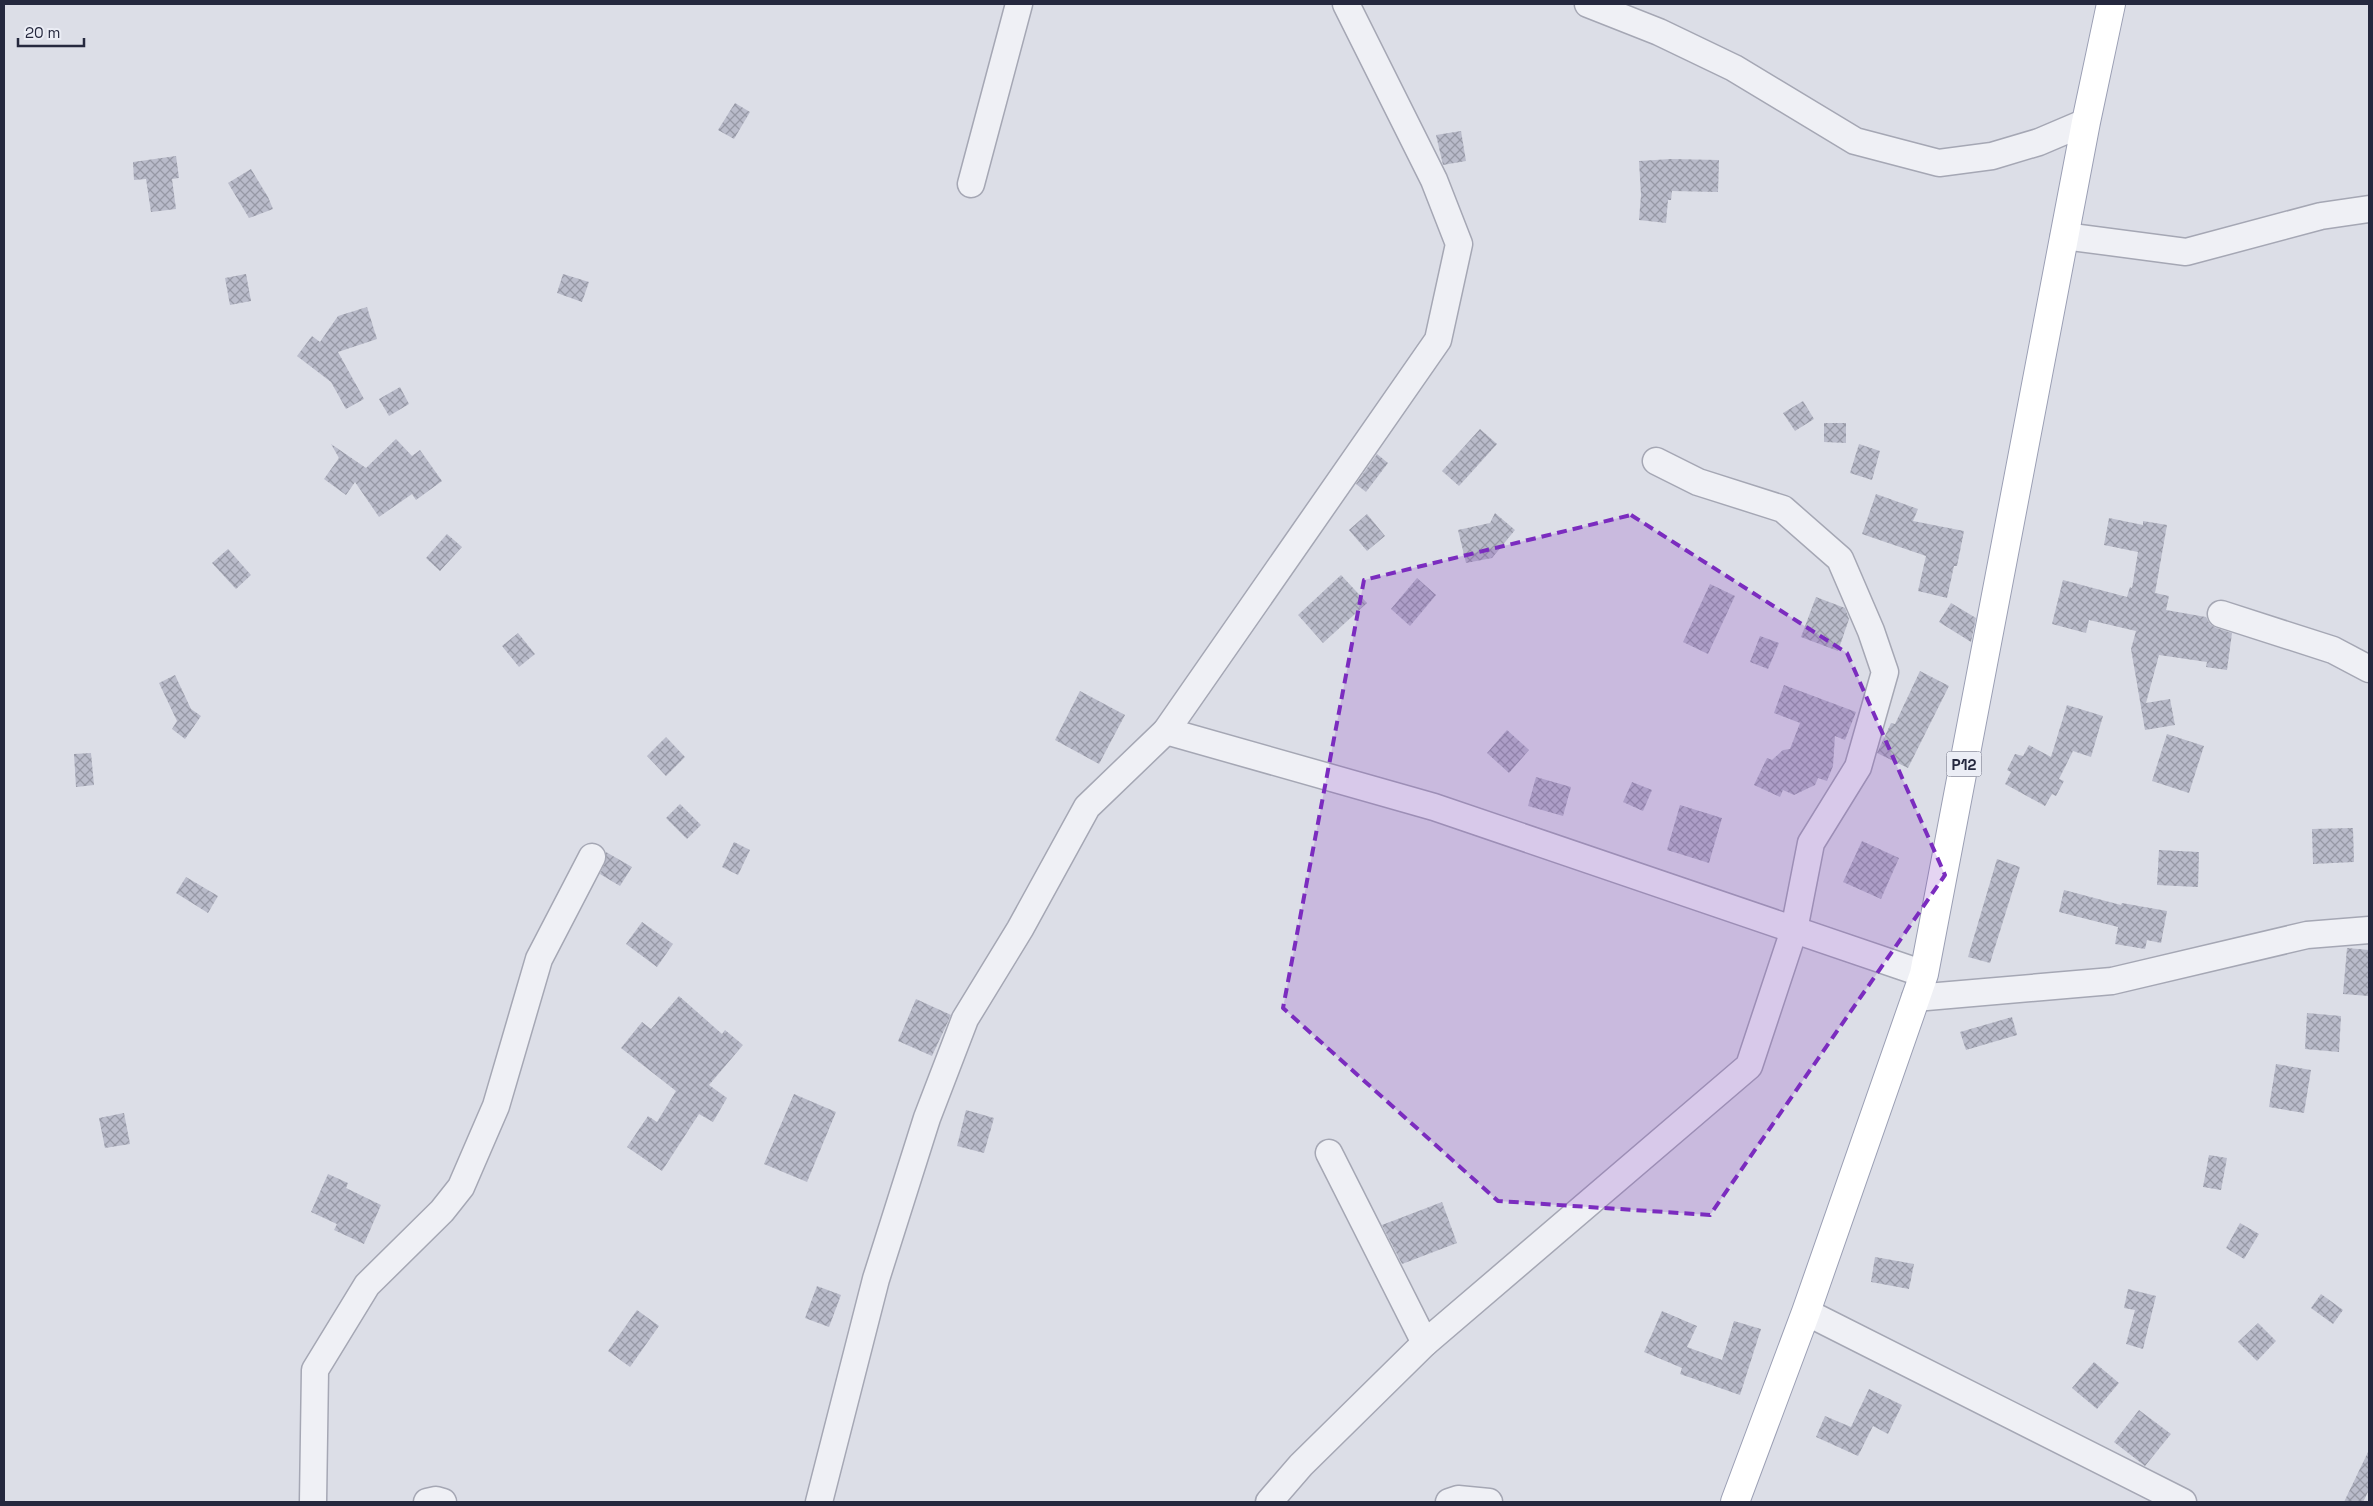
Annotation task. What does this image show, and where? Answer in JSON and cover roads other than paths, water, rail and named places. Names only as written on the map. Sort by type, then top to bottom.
[{"type":"main road","name":"P12","points":[[1735,1502],[1806,1312],[1919,986],[2086,122],[2111,4]]},
{"type":"street","points":[[971,184],[1020,4]]},
{"type":"street","points":[[819,1502],[876,1279],[927,1118],[965,1019],[1020,929],[1087,807],[1166,731],[1438,340],[1459,244],[1434,180],[1346,4]]},
{"type":"street","points":[[1588,4],[1659,32],[1734,68],[1855,141],[1939,162],[1992,156],[2039,142],[2086,122]]},
{"type":"street","points":[[2064,236],[2186,252],[2322,216],[2369,209]]},
{"type":"street","points":[[1269,1502],[1301,1465],[1425,1343],[1749,1066],[1794,930],[1811,843],[1858,767],[1885,672],[1871,631],[1840,559],[1783,509],[1698,482],[1656,461]]},
{"type":"street","points":[[2222,614],[2333,650],[2369,669]]},
{"type":"street","points":[[1166,731],[1434,807],[1794,930],[1919,986],[2112,982],[2308,934],[2369,930]]},
{"type":"street","points":[[313,1502],[315,1370],[368,1285],[442,1211],[461,1187],[496,1106],[539,959],[592,857]]},
{"type":"street","points":[[1329,1153],[1425,1343]]},
{"type":"street","points":[[1806,1312],[2183,1502]]},
{"type":"street","points":[[1449,1502],[1458,1499],[1489,1502]]},
{"type":"street","points":[[427,1502],[436,1500],[443,1502]]}]
